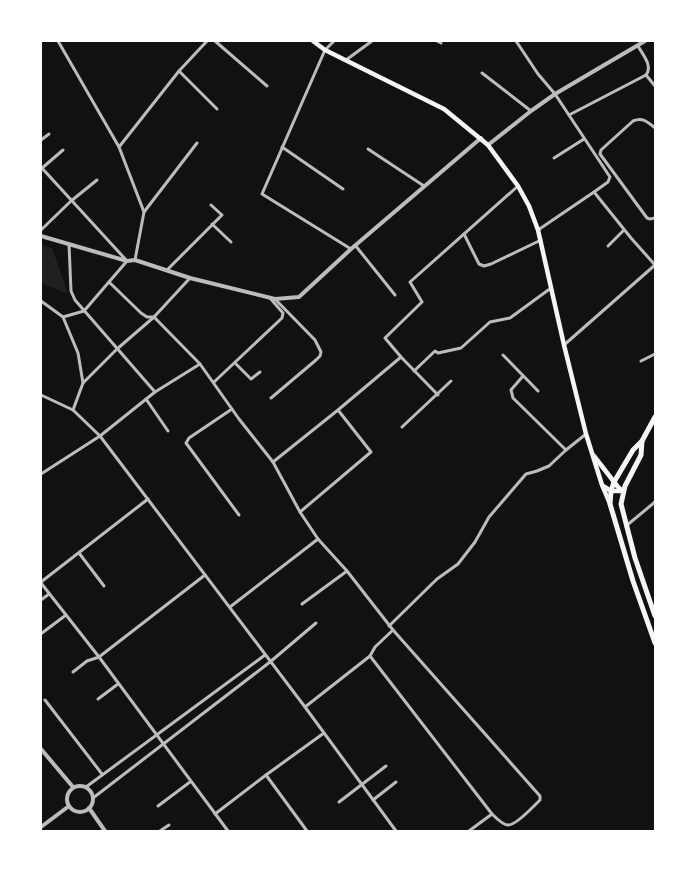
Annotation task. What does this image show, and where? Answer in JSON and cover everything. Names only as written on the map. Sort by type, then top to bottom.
[{"type":"main road","points":[[314,41],[325,50],[444,109],[488,145],[518,186],[529,206],[538,230],[586,434],[602,485],[610,504],[633,581],[655,643]]},
{"type":"main road","points":[[610,504],[611,491],[614,482],[634,450],[653,425],[655,417]]},
{"type":"main road","points":[[642,441],[641,454],[627,481],[623,491],[621,504],[634,558],[653,603],[655,616]]},
{"type":"main road","points":[[592,453],[614,482],[623,491]]},
{"type":"main road","points":[[602,485],[611,491],[623,491]]},
{"type":"main road","points":[[610,504],[616,499],[621,504]]},
{"type":"street","points":[[58,41],[119,146],[144,212]]},
{"type":"street","points":[[119,146],[179,71],[207,41]]},
{"type":"street","points":[[215,41],[267,86]]},
{"type":"street","points":[[334,41],[325,50],[262,194],[351,249]]},
{"type":"street","points":[[346,60],[372,41]]},
{"type":"street","points":[[437,41],[441,43]]},
{"type":"street","points":[[516,41],[538,74],[555,94],[610,177]]},
{"type":"street","points":[[488,145],[555,94],[646,41]]},
{"type":"street","points":[[569,115],[646,75],[649,72],[649,67],[638,46]]},
{"type":"street","points":[[179,71],[217,109]]},
{"type":"street","points":[[482,74],[531,111]]},
{"type":"street","points":[[646,75],[655,86]]},
{"type":"street","points":[[655,128],[644,120],[639,119],[633,121],[601,150],[600,154],[647,218],[650,220],[655,218]]},
{"type":"street","points":[[41,140],[49,134]]},
{"type":"street","points":[[41,236],[127,261],[135,260],[190,278],[270,298],[299,297],[355,245],[481,138]]},
{"type":"street","points":[[554,158],[584,139]]},
{"type":"street","points":[[135,260],[144,212],[197,143]]},
{"type":"street","points":[[282,147],[343,189]]},
{"type":"street","points":[[368,149],[424,186]]},
{"type":"street","points":[[63,150],[41,168],[127,261]]},
{"type":"street","points":[[538,230],[608,182],[610,177],[615,175]]},
{"type":"street","points":[[41,230],[71,201],[97,180]]},
{"type":"street","points":[[438,395],[401,357],[385,338],[422,302],[410,282],[518,186]]},
{"type":"street","points":[[564,345],[655,265],[624,230],[594,192]]},
{"type":"street","points":[[167,270],[222,215],[212,205]]},
{"type":"street","points":[[212,224],[231,242]]},
{"type":"street","points":[[608,246],[624,230]]},
{"type":"street","points":[[464,234],[479,264],[484,266],[540,240]]},
{"type":"street","points":[[69,244],[71,291],[75,300],[155,392]]},
{"type":"street","points":[[355,245],[395,294]]},
{"type":"street","points":[[63,317],[84,312],[127,261]]},
{"type":"street","points":[[73,410],[83,383],[117,349],[154,317],[190,278]]},
{"type":"street","points":[[109,282],[141,313],[147,317],[154,317],[200,364],[232,409],[273,462],[300,512],[318,539],[347,571],[389,626],[540,796],[540,800],[513,825],[504,824],[492,814],[370,656]]},
{"type":"street","points":[[414,370],[435,351],[438,353],[461,348],[490,322],[510,318],[551,288]]},
{"type":"street","points":[[214,382],[284,315],[270,298]]},
{"type":"street","points":[[271,398],[316,360],[320,356],[321,352],[320,346],[315,340],[275,299]]},
{"type":"street","points":[[41,301],[63,317],[78,353],[83,383]]},
{"type":"street","points":[[641,361],[655,354]]},
{"type":"street","points":[[503,355],[538,391]]},
{"type":"street","points":[[273,462],[401,357]]},
{"type":"street","points":[[235,363],[251,379],[260,372]]},
{"type":"street","points":[[41,474],[100,436],[155,392],[200,364]]},
{"type":"street","points":[[523,376],[511,390],[513,398],[566,450]]},
{"type":"street","points":[[402,427],[438,395],[451,381]]},
{"type":"street","points":[[41,395],[73,410],[100,436],[305,707],[396,831]]},
{"type":"street","points":[[146,399],[168,431]]},
{"type":"street","points":[[232,409],[189,438],[186,443],[238,515]]},
{"type":"street","points":[[300,512],[371,452],[338,410]]},
{"type":"street","points":[[389,626],[437,579],[458,564],[475,542],[489,517],[526,474],[549,466],[586,434]]},
{"type":"street","points":[[148,499],[41,583],[99,657],[190,782],[228,831]]},
{"type":"street","points":[[626,526],[655,502]]},
{"type":"street","points":[[230,607],[318,539]]},
{"type":"street","points":[[79,553],[104,586]]},
{"type":"street","points":[[302,604],[347,571]]},
{"type":"street","points":[[73,672],[87,661],[99,657],[205,575]]},
{"type":"street","points":[[41,600],[49,594]]},
{"type":"street","points":[[42,633],[66,615]]},
{"type":"street","points":[[93,798],[90,791],[86,787],[80,785],[73,787],[67,794],[67,802],[71,809],[78,812],[82,812],[89,808],[93,798],[270,662],[316,624]]},
{"type":"street","points":[[305,707],[370,656],[375,647],[393,630]]},
{"type":"street","points":[[86,787],[265,655]]},
{"type":"street","points":[[98,699],[118,684]]},
{"type":"street","points":[[45,700],[102,774]]},
{"type":"street","points":[[215,814],[324,733]]},
{"type":"street","points":[[41,749],[73,787]]},
{"type":"street","points":[[339,802],[386,766]]},
{"type":"street","points":[[266,775],[307,831]]},
{"type":"street","points":[[158,806],[190,782]]},
{"type":"street","points":[[373,800],[396,782]]},
{"type":"street","points":[[41,826],[68,806]]},
{"type":"street","points":[[89,808],[105,831]]},
{"type":"street","points":[[469,831],[492,814]]},
{"type":"street","points":[[160,831],[169,825]]},
{"type":"shaded area","points":[[41,245],[52,248],[68,294],[41,283]]}]
